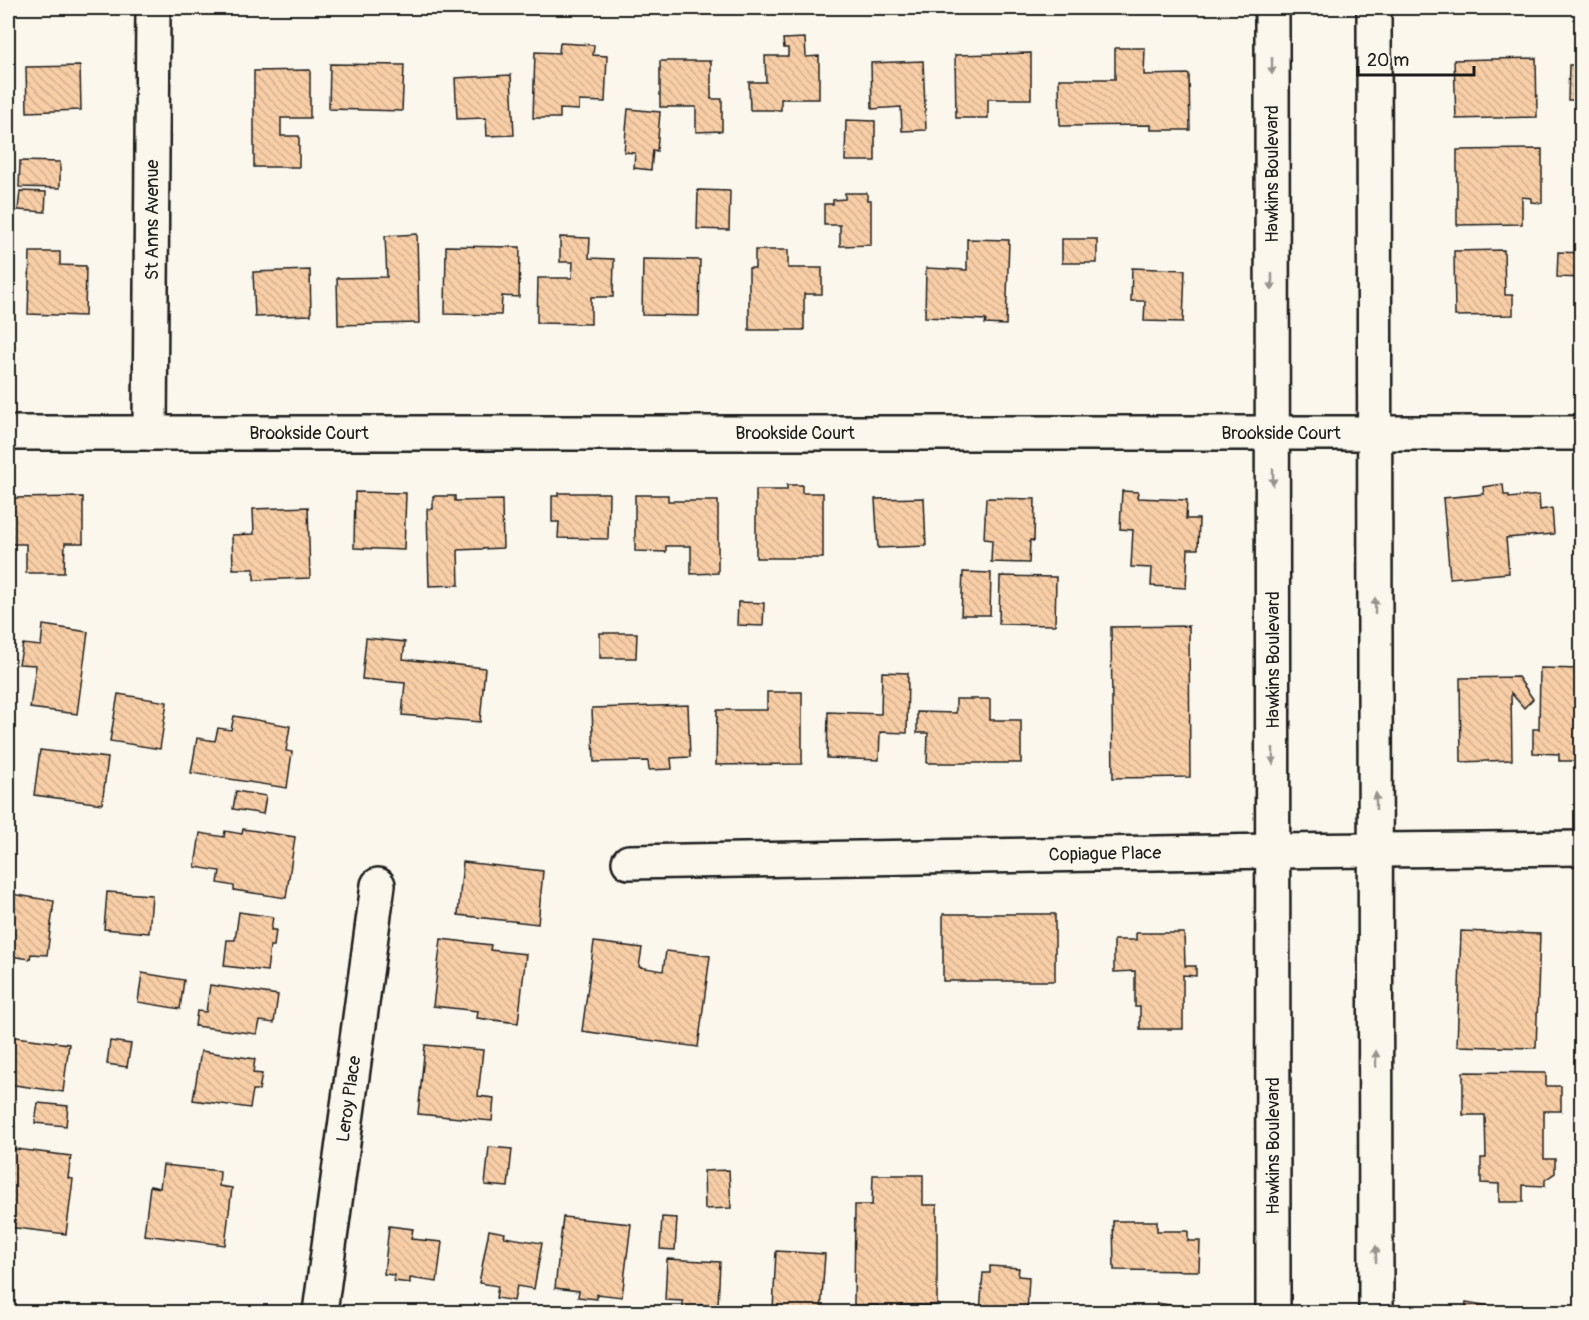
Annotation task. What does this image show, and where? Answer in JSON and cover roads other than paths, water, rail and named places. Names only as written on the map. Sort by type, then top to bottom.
[{"type":"street","name":"St Anns Avenue","points":[[150,433],[153,8]]},
{"type":"street","name":"Hawkins Boulevard","points":[[1272,8],[1273,1312]]},
{"type":"street","points":[[1374,8],[1376,1312]]},
{"type":"street","name":"Brookside Court","points":[[8,433],[1581,433]]},
{"type":"street","name":"Copiague Place","points":[[629,862],[1581,848]]},
{"type":"street","name":"Leroy Place","points":[[320,1312],[378,885]]}]
